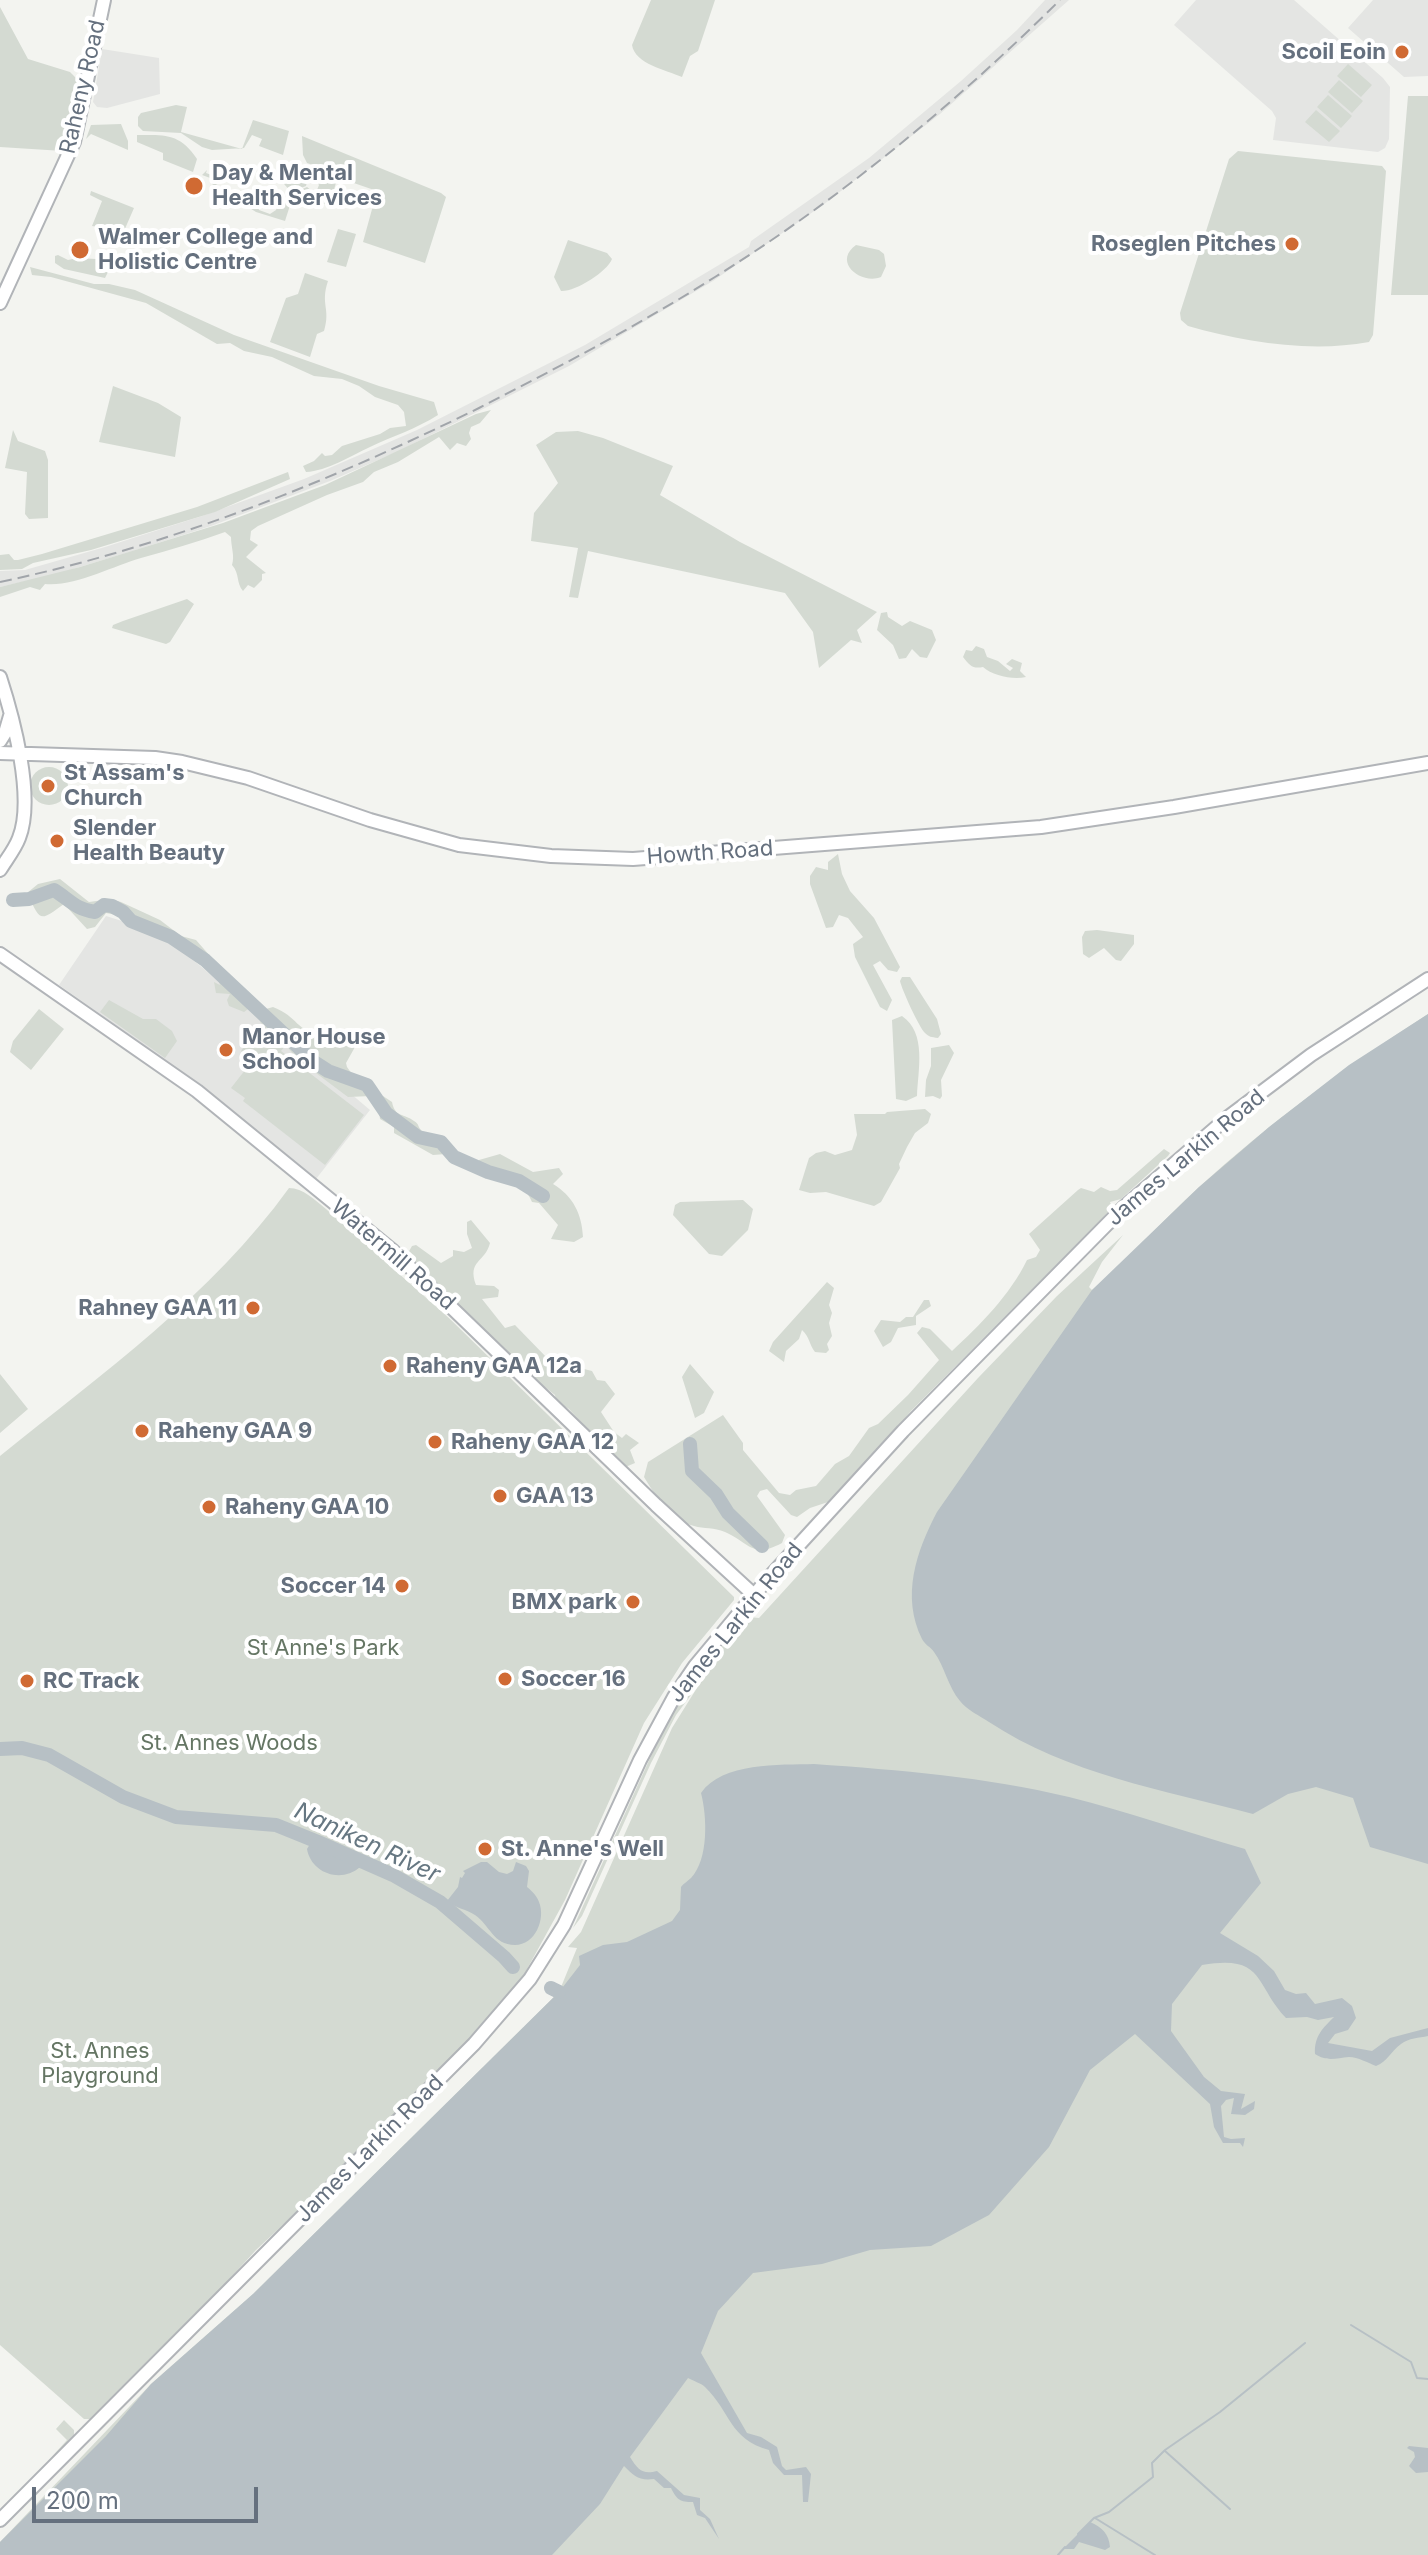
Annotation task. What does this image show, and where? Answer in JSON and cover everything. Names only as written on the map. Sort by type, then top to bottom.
[{"type":"main road","name":"Raheny Road","points":[[0,303],[74,142],[104,0]]},
{"type":"main road","points":[[0,677],[20,754],[23,823],[18,840],[0,870]]},
{"type":"main road","points":[[0,741],[8,726],[10,709]]},
{"type":"main road","name":"Howth Road","points":[[0,753],[155,758],[205,766],[370,820],[459,845],[551,856],[633,859],[1041,827],[1428,763]]},
{"type":"main road","name":"Watermill Road","points":[[0,954],[197,1091],[393,1251],[637,1488],[754,1595]]},
{"type":"main road","name":"James Larkin Road","points":[[0,2520],[466,2053],[521,1991],[564,1925],[661,1718],[695,1666],[754,1595],[903,1431],[1123,1208],[1227,1118],[1311,1055],[1428,979]]},
{"type":"shaded area","points":[[1045,0],[1069,0],[940,114],[823,205],[713,281],[569,366],[399,451],[330,481],[211,526],[53,575],[0,587],[0,571],[25,570],[105,547],[304,479],[417,430],[585,345],[749,247],[751,241],[869,158],[961,81]]},
{"type":"shaded area","points":[[1196,0],[1294,0],[1390,87],[1389,139],[1385,148],[1378,152],[1273,140],[1276,118],[1272,111],[1174,25]]},
{"type":"shaded area","name":"Scoil Eoin","points":[[1373,0],[1428,0],[1428,76],[1404,77],[1348,28]]},
{"type":"shaded area","points":[[102,49],[159,58],[160,94],[107,108],[97,107],[93,102]]},
{"type":"shaded area","name":"Manor House School","points":[[106,916],[138,926],[172,944],[370,1110],[316,1179],[165,1060],[59,985]]},
{"type":"shaded area","points":[[1428,1014],[1428,1864],[1370,1847],[1353,1798],[1316,1787],[1288,1794],[1253,1814],[1084,1768],[1019,1740],[970,1710],[956,1695],[938,1658],[922,1639],[916,1623],[912,1590],[917,1558],[937,1512],[1092,1290],[1199,1187],[1269,1127],[1349,1065]]},
{"type":"shaded area","points":[[814,1764],[942,1775],[1037,1790],[1113,1809],[1245,1849],[1261,1883],[1220,1933],[1258,1956],[1274,1971],[1285,1990],[1296,1994],[1306,1993],[1315,2004],[1342,1998],[1352,2006],[1356,2018],[1348,2030],[1335,2034],[1328,2043],[1372,2051],[1390,2038],[1428,2028],[1428,2036],[1404,2042],[1376,2066],[1352,2057],[1324,2058],[1315,2054],[1316,2042],[1334,2017],[1318,2020],[1286,2018],[1248,1968],[1222,1963],[1202,1965],[1172,2004],[1171,2031],[1204,2077],[1221,2091],[1245,2094],[1241,2109],[1255,2101],[1254,2109],[1245,2115],[1231,2114],[1234,2098],[1226,2100],[1221,2106],[1224,2137],[1245,2138],[1243,2147],[1240,2143],[1223,2143],[1214,2127],[1210,2104],[1135,2034],[1090,2070],[1049,2147],[989,2215],[931,2246],[870,2250],[822,2264],[753,2273],[718,2311],[701,2353],[747,2433],[777,2447],[786,2470],[806,2467],[811,2474],[808,2502],[803,2502],[802,2475],[784,2475],[773,2463],[769,2450],[738,2432],[714,2396],[701,2384],[688,2378],[630,2457],[641,2470],[657,2471],[684,2495],[700,2498],[700,2510],[710,2519],[719,2539],[705,2518],[697,2515],[693,2502],[679,2500],[671,2488],[664,2488],[654,2479],[637,2477],[624,2466],[600,2504],[552,2555],[0,2555],[0,2542],[106,2436],[151,2384],[253,2294],[559,1992],[580,1965],[579,1956],[603,1945],[627,1942],[672,1921],[680,1910],[681,1887],[697,1870],[701,1860],[705,1825],[701,1793],[710,1783],[737,1770],[753,1767]]},
{"type":"shaded area","points":[[318,1842],[347,1850],[361,1862],[360,1867],[344,1875],[321,1870],[314,1864],[307,1849],[310,1844]]},
{"type":"shaded area","points":[[487,1862],[499,1872],[507,1874],[513,1871],[516,1862],[526,1866],[529,1871],[527,1887],[538,1900],[541,1916],[537,1930],[528,1941],[515,1945],[502,1942],[475,1915],[447,1901],[458,1887],[460,1877],[465,1873],[463,1871]]},
{"type":"shaded area","points":[[1407,2448],[1428,2448],[1428,2472],[1416,2473],[1409,2466],[1415,2457],[1414,2452]]},
{"type":"shaded area","points":[[1090,2522],[1104,2532],[1110,2547],[1105,2550],[1079,2542],[1074,2549],[1063,2549]]},
{"type":"green space","points":[[651,0],[715,0],[698,51],[690,56],[682,77],[652,66],[634,52],[632,45]]},
{"type":"green space","points":[[0,7],[28,59],[70,72],[79,81],[63,151],[0,147]]},
{"type":"green space","points":[[1348,64],[1372,85],[1361,97],[1337,76]]},
{"type":"green space","points":[[1339,80],[1363,101],[1352,113],[1328,92]]},
{"type":"green space","points":[[1328,95],[1352,116],[1341,128],[1317,107]]},
{"type":"green space","points":[[1408,96],[1428,96],[1428,295],[1391,295]]},
{"type":"green space","points":[[176,105],[187,107],[181,132],[239,148],[212,150],[181,133],[143,131],[138,126],[141,113]]},
{"type":"green space","points":[[1316,110],[1340,131],[1329,142],[1305,122]]},
{"type":"green space","points":[[253,120],[289,131],[283,155],[259,146],[262,139],[252,135],[242,148]]},
{"type":"green space","points":[[121,124],[128,150],[91,134],[86,139],[91,125]]},
{"type":"green space","points":[[137,135],[178,140],[197,159],[193,172],[163,160],[163,153],[137,142]]},
{"type":"green space","points":[[302,136],[446,197],[425,263],[363,242],[377,191],[307,163],[303,155]]},
{"type":"green space","name":"Roseglen Pitches","points":[[1238,151],[1382,166],[1386,171],[1373,335],[1369,342],[1324,346],[1277,344],[1209,332],[1188,326],[1181,320],[1180,313],[1229,159]]},
{"type":"green space","points":[[319,169],[338,176],[330,203],[318,205],[293,196],[307,187],[317,190],[319,185],[315,179]]},
{"type":"green space","points":[[207,170],[206,173],[217,177],[214,183],[235,195],[241,190],[238,195],[252,204],[256,200],[259,210],[270,214],[276,210],[278,203],[293,196],[285,221],[256,212],[212,184],[213,179],[202,175]]},
{"type":"green space","points":[[281,173],[307,182],[306,186],[291,192],[278,177]]},
{"type":"green space","points":[[91,191],[134,208],[124,231],[92,226],[102,201],[90,195]]},
{"type":"green space","points":[[338,229],[356,234],[346,267],[327,262]]},
{"type":"green space","points":[[568,240],[607,253],[612,259],[604,270],[590,280],[561,291],[554,277]]},
{"type":"green space","points":[[856,245],[884,254],[886,266],[881,277],[865,278],[848,265],[849,252]]},
{"type":"green space","points":[[55,256],[68,260],[114,260],[105,278],[64,269],[55,263]]},
{"type":"green space","points":[[30,267],[94,284],[135,290],[234,335],[434,402],[438,415],[339,462],[306,472],[303,466],[322,453],[332,455],[342,446],[390,428],[406,426],[404,412],[398,405],[375,397],[342,379],[314,376],[230,343],[217,344],[146,303],[51,277],[32,275]]},
{"type":"green space","points":[[305,273],[328,281],[326,323],[324,331],[317,334],[310,357],[270,342],[286,298],[298,294]]},
{"type":"green space","points":[[113,386],[158,403],[181,417],[175,457],[99,442]]},
{"type":"green space","points":[[491,410],[480,423],[471,427],[471,439],[466,446],[457,443],[450,450],[439,437],[398,462],[374,472],[363,482],[327,495],[251,531],[250,540],[258,545],[246,557],[266,573],[262,574],[262,580],[254,588],[248,585],[243,591],[241,588],[232,565],[231,537],[225,532],[81,579],[45,584],[40,590],[30,587],[0,597],[0,587],[80,567],[223,523],[325,485],[476,414]]},
{"type":"green space","points":[[13,430],[18,441],[45,451],[48,460],[48,518],[29,519],[25,514],[27,472],[5,468]]},
{"type":"green space","points":[[578,431],[673,466],[660,495],[740,542],[877,612],[857,630],[862,643],[851,640],[819,668],[813,632],[785,593],[588,551],[578,598],[569,597],[578,548],[531,541],[534,513],[558,483],[536,445],[556,432]]},
{"type":"green space","points":[[288,472],[290,479],[215,512],[91,550],[33,563],[22,569],[0,570],[0,555],[9,554],[18,560],[42,554],[197,507]]},
{"type":"green space","points":[[187,599],[194,604],[166,644],[112,628],[123,621]]},
{"type":"green space","points":[[887,612],[888,617],[902,626],[910,621],[932,630],[936,640],[927,658],[920,657],[912,649],[906,658],[899,659],[893,645],[877,630],[881,613]]},
{"type":"green space","points":[[976,646],[1010,671],[1013,668],[1006,664],[1012,659],[1022,663],[1020,671],[1026,677],[1003,676],[983,667],[972,666],[963,657],[966,650],[972,651]]},
{"type":"green space","points":[[49,767],[63,772],[68,786],[63,800],[49,805],[35,800],[30,786],[35,772]]},
{"type":"green space","points":[[838,854],[850,891],[874,918],[900,967],[897,972],[888,970],[880,961],[873,965],[892,1000],[887,1011],[880,1007],[855,957],[853,944],[863,937],[848,918],[839,915],[833,927],[826,928],[810,884],[810,876],[816,867],[828,870],[828,862]]},
{"type":"green space","points":[[60,879],[89,902],[111,899],[121,902],[160,920],[181,936],[196,940],[232,981],[252,997],[252,1006],[244,1012],[229,1006],[227,1000],[230,994],[216,993],[214,982],[220,985],[217,976],[165,938],[137,923],[106,913],[95,927],[87,929],[64,904],[41,916],[27,893],[38,884]]},
{"type":"green space","points":[[1085,931],[1134,935],[1134,944],[1121,961],[1104,948],[1089,958],[1083,954],[1082,937]]},
{"type":"green space","points":[[902,977],[910,977],[937,1019],[941,1034],[938,1038],[925,1033],[919,1024],[901,986]]},
{"type":"green space","points":[[109,1000],[143,1019],[156,1019],[172,1031],[177,1041],[165,1058],[100,1012]]},
{"type":"green space","points":[[273,1007],[314,1034],[323,1036],[332,1030],[344,1036],[348,1045],[355,1047],[346,1063],[347,1067],[373,1089],[371,1096],[348,1097],[296,1058],[286,1045],[281,1051],[364,1115],[325,1165],[243,1101],[245,1098],[231,1088],[253,1060],[241,1051],[262,1024],[260,1022],[266,1009]]},
{"type":"green space","points":[[39,1009],[64,1029],[31,1070],[10,1052],[13,1041]]},
{"type":"green space","points":[[1428,1014],[1428,2555],[0,2555],[0,2542],[151,2384],[253,2294],[559,1992],[577,1948],[568,1947],[581,1932],[672,1728],[700,1683],[676,1715],[651,1763],[582,1916],[573,1928],[666,1723],[708,1661],[741,1625],[749,1617],[759,1618],[978,1378],[1057,1296],[1123,1235],[1102,1262],[1089,1287],[1092,1290],[1198,1188],[1252,1141],[1338,1075]]},
{"type":"green space","points":[[902,1016],[915,1032],[919,1053],[917,1096],[906,1101],[896,1099],[892,1020]]},
{"type":"green space","points":[[949,1045],[954,1053],[941,1080],[942,1096],[940,1099],[925,1097],[931,1048]]},
{"type":"green space","points":[[383,1096],[392,1102],[398,1113],[416,1122],[425,1133],[450,1146],[446,1154],[433,1155],[394,1133],[394,1127],[380,1119]]},
{"type":"green space","points":[[925,1109],[931,1114],[928,1123],[915,1133],[881,1202],[874,1206],[826,1192],[799,1190],[809,1158],[825,1151],[835,1155],[852,1150],[857,1135],[854,1114]]},
{"type":"green space","points":[[1164,1149],[1170,1153],[1168,1156],[1121,1199],[1110,1202],[1112,1207],[1099,1222],[911,1411],[885,1443],[875,1450],[867,1464],[828,1502],[810,1508],[797,1517],[791,1515],[767,1489],[760,1491],[757,1496],[785,1535],[782,1543],[764,1550],[752,1548],[721,1530],[686,1523],[665,1506],[648,1484],[644,1477],[648,1462],[723,1415],[743,1443],[743,1450],[779,1493],[790,1495],[796,1490],[816,1486],[835,1464],[849,1456],[869,1428],[878,1424],[908,1395],[939,1360],[917,1333],[922,1327],[930,1329],[952,1351],[1003,1297],[1027,1260],[1036,1257],[1040,1250],[1029,1234],[1081,1188],[1094,1192],[1101,1187],[1117,1190]]},
{"type":"green space","points":[[500,1154],[533,1172],[559,1168],[563,1174],[553,1184],[575,1206],[583,1237],[574,1242],[551,1239],[558,1225],[539,1203],[532,1202],[515,1184],[476,1169],[479,1160]]},
{"type":"green space","name":"St Anne's Park","points":[[289,1188],[304,1192],[318,1202],[450,1319],[734,1600],[682,1663],[644,1723],[565,1900],[521,1980],[483,2025],[256,2250],[99,2413],[91,2419],[84,2419],[0,2345],[0,1456],[116,1363],[190,1298],[225,1264]]},
{"type":"green space","points":[[743,1200],[753,1209],[748,1230],[722,1256],[709,1254],[673,1215],[675,1205],[680,1202]]},
{"type":"green space","points":[[471,1220],[490,1243],[475,1266],[476,1285],[494,1286],[499,1290],[498,1297],[482,1299],[505,1328],[515,1325],[549,1360],[569,1356],[578,1371],[592,1371],[597,1380],[605,1381],[615,1394],[601,1412],[614,1432],[622,1438],[626,1434],[639,1443],[630,1450],[635,1463],[623,1468],[569,1409],[556,1401],[555,1395],[527,1373],[411,1261],[408,1253],[416,1245],[441,1263],[453,1256],[453,1250],[464,1252],[472,1248],[467,1234],[467,1222]]},
{"type":"green space","points":[[827,1282],[834,1288],[829,1305],[832,1336],[827,1344],[829,1350],[826,1353],[815,1352],[802,1330],[799,1339],[786,1351],[784,1362],[769,1351],[773,1342]]},
{"type":"green space","points":[[924,1300],[929,1300],[931,1306],[916,1316],[916,1325],[898,1328],[891,1342],[883,1347],[874,1331],[881,1320],[900,1322],[906,1317],[913,1317]]},
{"type":"green space","points":[[690,1364],[714,1392],[704,1413],[695,1418],[682,1377]]},
{"type":"green space","points":[[0,1374],[28,1409],[0,1433]]},
{"type":"green space","points":[[64,2420],[74,2430],[74,2437],[48,2461],[67,2440],[56,2429]]},
{"type":"waterway","points":[[13,900],[29,899],[54,890],[88,911],[95,912],[104,905],[112,906],[131,921],[171,937],[205,960],[314,1062],[328,1071],[367,1085],[386,1113],[418,1137],[441,1142],[454,1157],[519,1181],[543,1196]]},
{"type":"waterway","points":[[690,1444],[692,1471],[762,1546]]},
{"type":"waterway","name":"Naniken River","points":[[0,1749],[22,1748],[49,1755],[123,1797],[176,1817],[276,1825],[318,1842],[393,1875],[440,1902],[513,1967]]},
{"type":"waterway","name":"Naniken River","points":[[551,1988],[559,1992]]},
{"type":"waterway","points":[[1351,2325],[1411,2362],[1417,2378],[1428,2379]]},
{"type":"waterway","points":[[1078,2534],[1094,2518],[1109,2512],[1153,2477],[1152,2463],[1165,2450],[1220,2412],[1305,2343]]},
{"type":"waterway","points":[[1165,2451],[1230,2509]]},
{"type":"waterway","points":[[1095,2518],[1155,2555]]},
{"type":"waterway","points":[[1058,2555],[1065,2547]]},
{"type":"railway","points":[[0,582],[124,551],[304,487],[422,436],[598,345],[715,277],[852,182],[980,76],[1060,0]]},
{"type":"place","name":"Scoil Eoin","points":[[1402,52]]},
{"type":"place","name":"Day & Mental Health Services","points":[[194,186]]},
{"type":"place","name":"Roseglen Pitches","points":[[1292,244]]},
{"type":"place","name":"Walmer College and Holistic Centre","points":[[80,250]]},
{"type":"place","name":"St Assam's Church","points":[[48,786]]},
{"type":"place","name":"Slender Health Beauty","points":[[57,841]]},
{"type":"place","name":"Manor House School","points":[[226,1050]]},
{"type":"place","name":"Rahney GAA 11","points":[[253,1308]]},
{"type":"place","name":"Raheny GAA 12a","points":[[390,1366]]},
{"type":"place","name":"Raheny GAA 9","points":[[142,1431]]},
{"type":"place","name":"Raheny GAA 12","points":[[435,1442]]},
{"type":"place","name":"GAA 13","points":[[500,1496]]},
{"type":"place","name":"Raheny GAA 10","points":[[209,1507]]},
{"type":"place","name":"Soccer 14","points":[[402,1586]]},
{"type":"place","name":"BMX park","points":[[633,1602]]},
{"type":"place","name":"Soccer 16","points":[[505,1679]]},
{"type":"place","name":"RC Track","points":[[27,1681]]},
{"type":"place","name":"St. Anne's Well","points":[[485,1849]]},
{"type":"park label","name":"St. Annes Woods","points":[[229,1743]]},
{"type":"park label","name":"St. Annes Playground","points":[[100,2064]]}]
